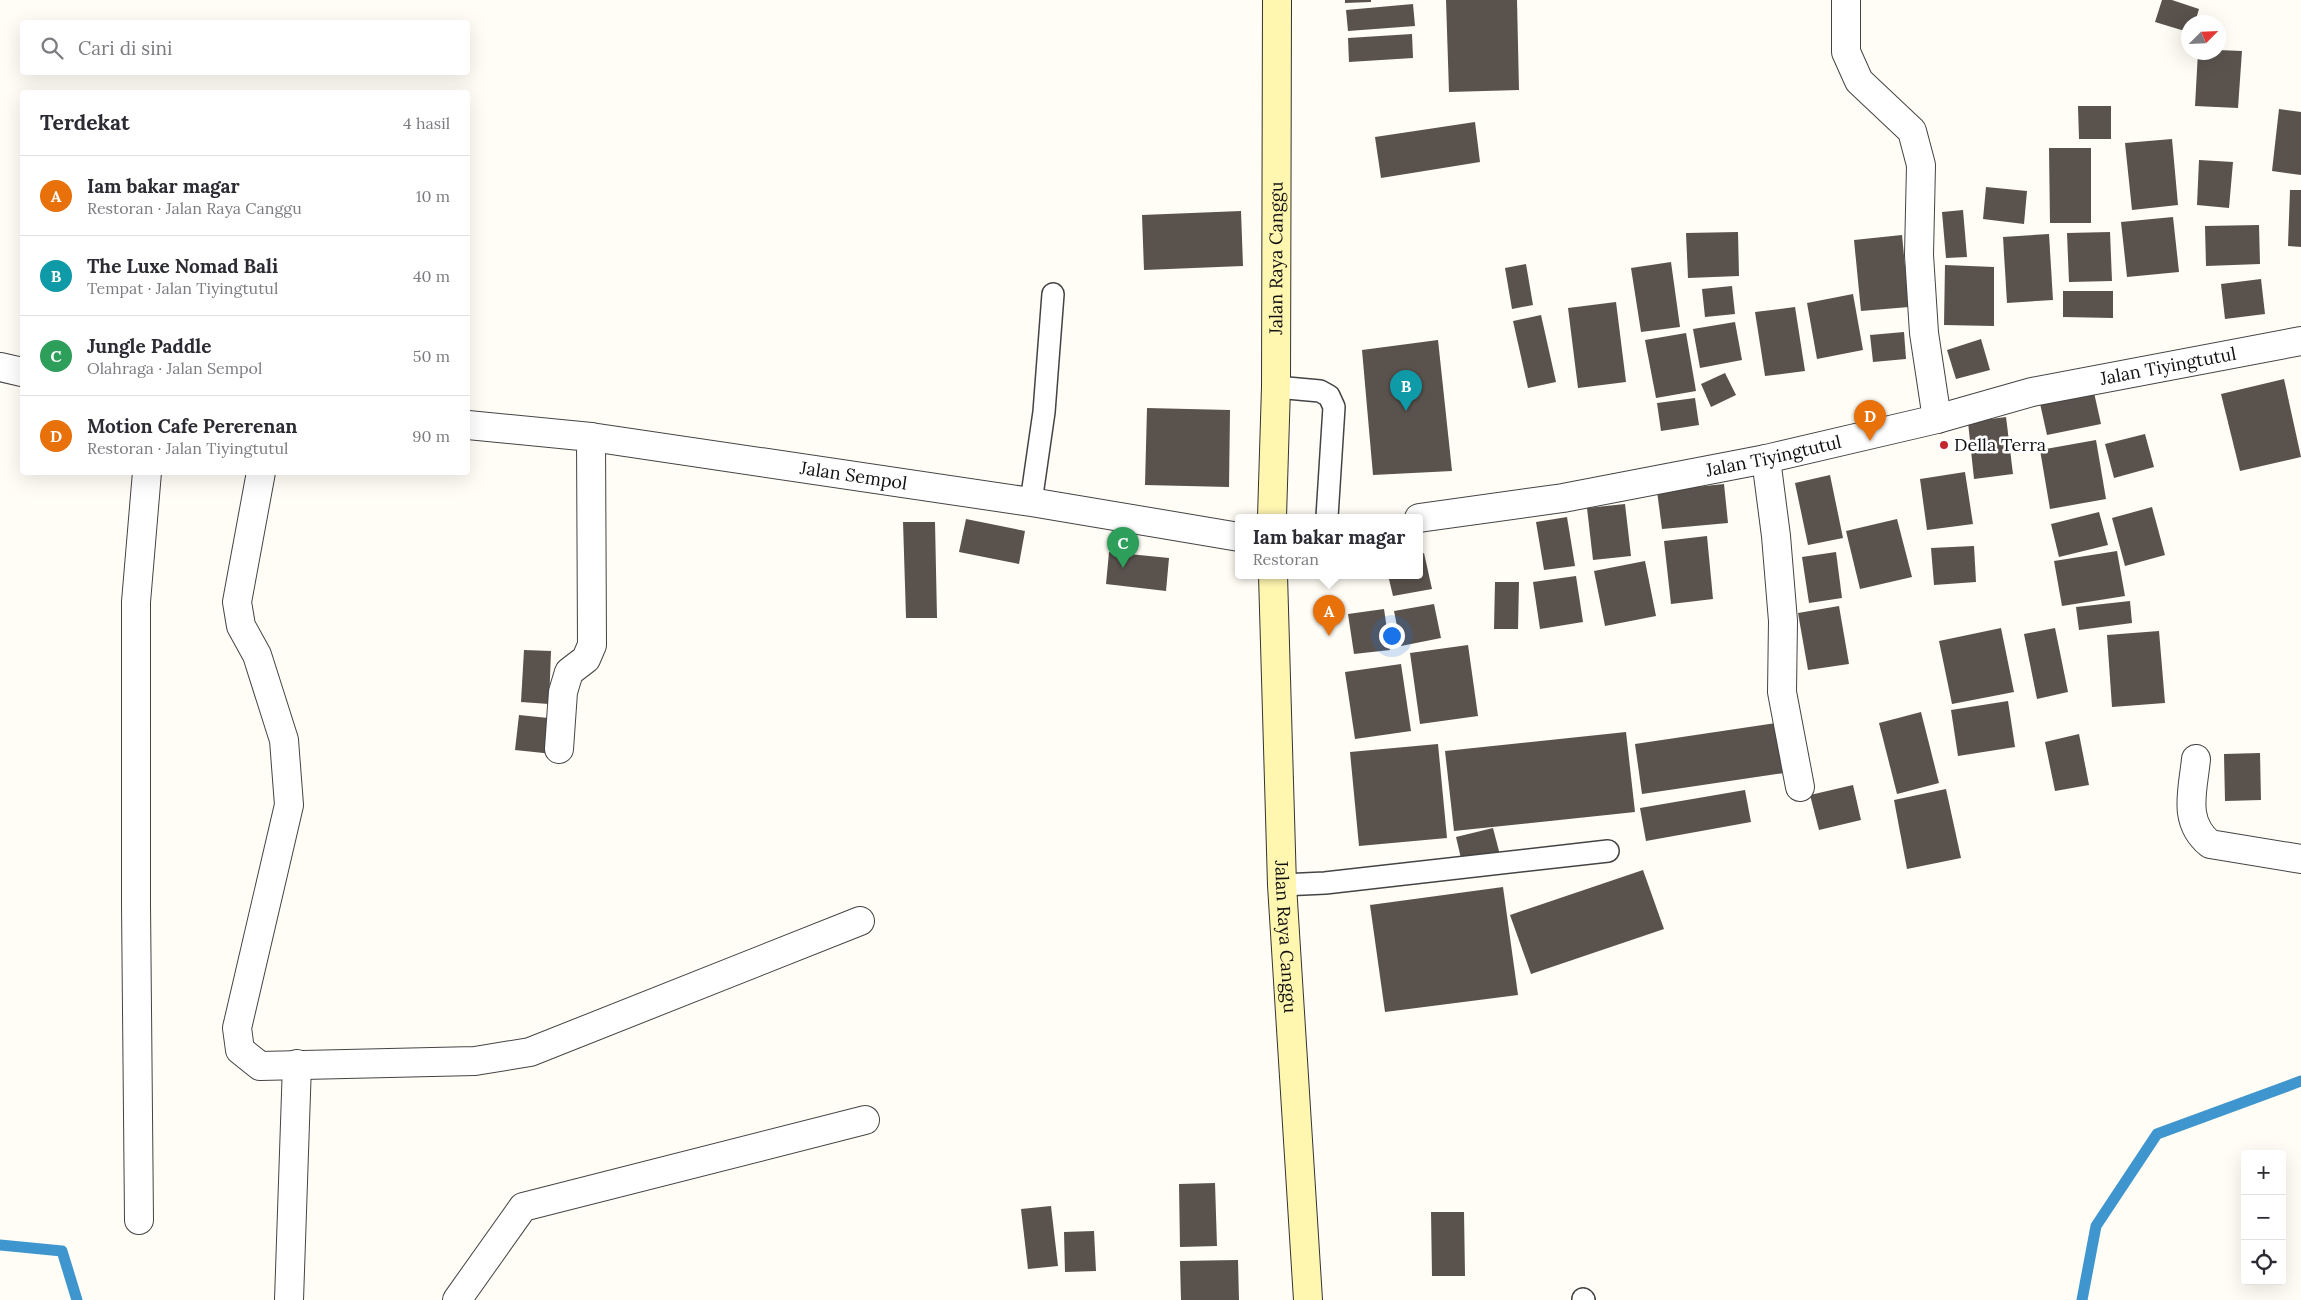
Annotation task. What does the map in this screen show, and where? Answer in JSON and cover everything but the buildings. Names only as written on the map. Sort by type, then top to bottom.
[{"type":"main road","name":"Jalan Raya Canggu","points":[[1272,514],[1276,386],[1277,0]]},
{"type":"main road","name":"Jalan Raya Canggu","points":[[1273,579],[1282,885],[1308,1300]]},
{"type":"street","points":[[1846,0],[1846,52],[1859,81],[1912,131],[1921,165],[1919,255],[1924,333],[1937,419]]},
{"type":"street","name":"Jalan Tiyingtutul","points":[[1423,517],[1563,498],[1766,459],[1937,419],[2032,392],[2301,341]]},
{"type":"street","points":[[0,366],[20,371]]},
{"type":"street","name":"Jalan Sempol","points":[[470,425],[591,437],[1031,502],[1235,536]]},
{"type":"street","points":[[559,749],[564,692],[569,672],[586,659],[592,645],[591,437]]},
{"type":"street","points":[[1766,459],[1776,536],[1782,612],[1782,692],[1800,787]]},
{"type":"street","points":[[139,1220],[136,602],[147,475]]},
{"type":"street","points":[[260,475],[236,602],[241,626],[257,655],[284,740],[289,805],[237,1028],[240,1050],[260,1066],[475,1061],[530,1052],[860,921]]},
{"type":"street","points":[[2196,759],[2191,817],[2199,834],[2210,844],[2301,859]]},
{"type":"street","points":[[289,1300],[297,1064]]},
{"type":"street","points":[[456,1300],[523,1207],[865,1120]]},
{"type":"lane","points":[[1031,502],[1044,412],[1053,294]]},
{"type":"lane","points":[[1276,386],[1320,391],[1329,396],[1334,407],[1327,514]]},
{"type":"lane","points":[[1282,885],[1335,882],[1608,851]]},
{"type":"waterway","points":[[2082,1300],[2096,1226],[2157,1134],[2301,1081]]},
{"type":"waterway","points":[[0,1245],[62,1251],[77,1300]]},
{"type":"place","name":"The Luxe Nomad Bali","points":[[1406,411]]},
{"type":"place","name":"Motion Cafe Pererenan","points":[[1870,441]]},
{"type":"place","name":"Della Terra","points":[[1944,445]]},
{"type":"place","name":"Jungle Paddle","points":[[1123,568]]},
{"type":"place","name":"Iam bakar magar","points":[[1329,636]]}]
